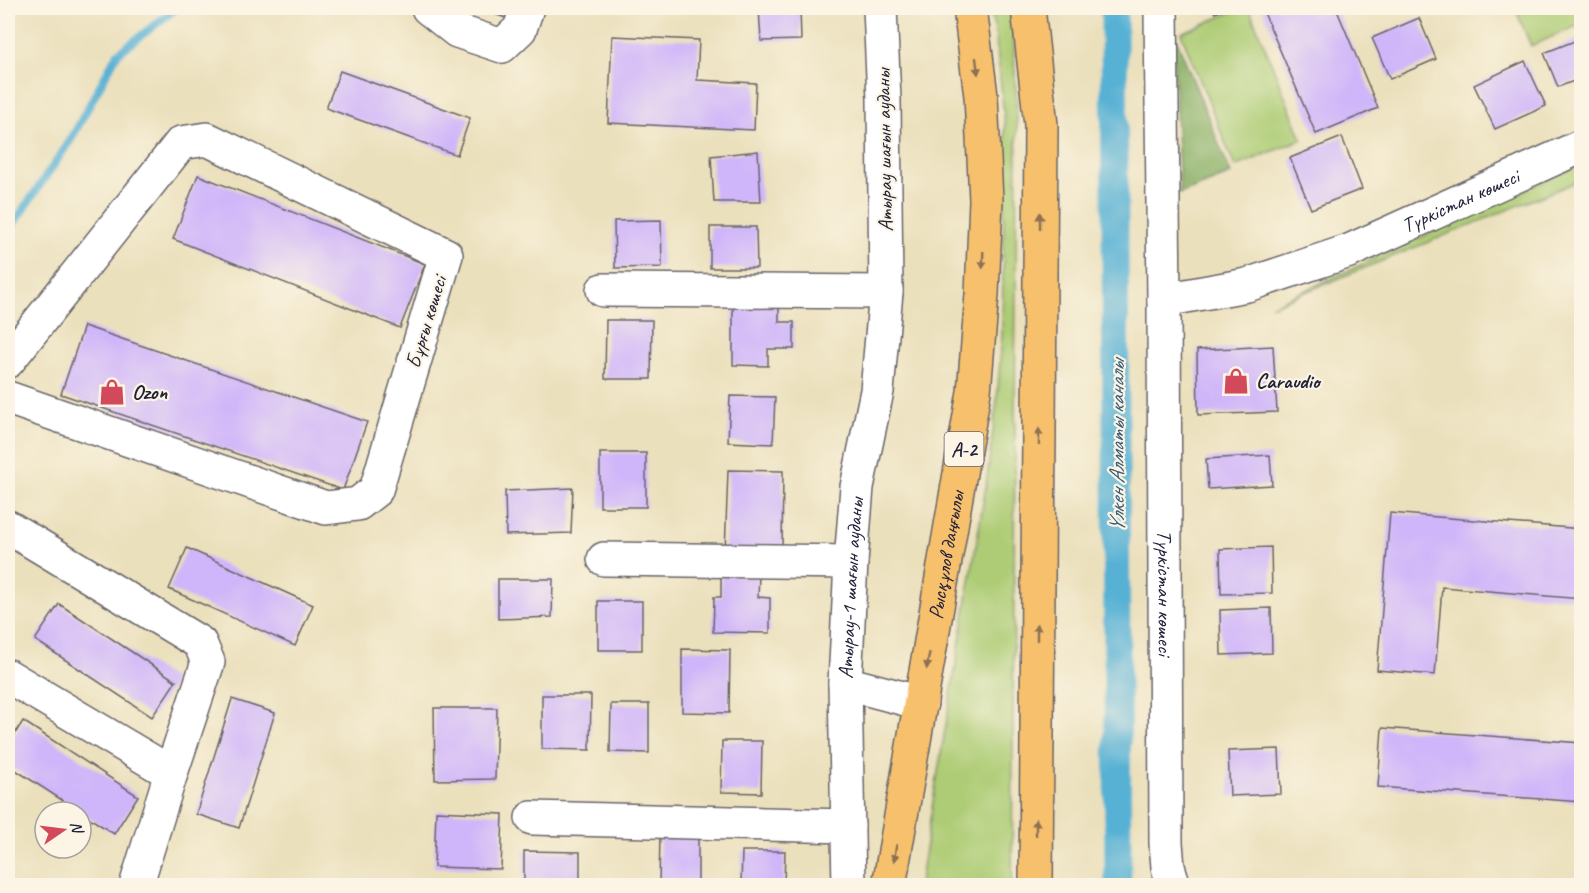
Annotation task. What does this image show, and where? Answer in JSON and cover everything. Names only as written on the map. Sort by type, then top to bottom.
[{"type":"main road","name":"Рысқұлов даңғылы","points":[[889,885],[974,392],[982,294],[986,200],[982,108],[970,8]]},
{"type":"main road","points":[[1028,8],[1041,125],[1036,885]]},
{"type":"street","points":[[428,8],[457,31],[502,46],[520,29],[527,8]]},
{"type":"street","name":"Атырау шағын ауданы","points":[[880,8],[884,100],[886,292]]},
{"type":"street","name":"Түркістан көшесі","points":[[1161,8],[1166,843],[1168,867],[1174,885]]},
{"type":"street","name":"Бұрғы көшесі","points":[[8,361],[181,143],[207,140],[446,255],[376,490],[358,504],[326,508],[8,398]]},
{"type":"street","name":"Түркістан көшесі","points":[[1164,300],[1247,285],[1349,251],[1581,147]]},
{"type":"street","points":[[603,290],[886,292]]},
{"type":"street","name":"Атырау-1 шағын ауданы","points":[[849,885],[845,682],[850,562],[857,487],[877,391],[886,292]]},
{"type":"street","points":[[8,527],[200,643],[208,662],[136,885]]},
{"type":"street","points":[[604,559],[850,562]]},
{"type":"street","points":[[8,676],[171,772]]},
{"type":"street","points":[[845,682],[921,703]]},
{"type":"street","points":[[532,818],[848,826]]},
{"type":"green space","points":[[990,8],[1009,8],[1013,29],[1017,120],[1012,885],[919,885],[986,486],[997,400],[1002,335],[1005,125],[995,30]]},
{"type":"green space","points":[[1242,8],[1249,8],[1302,139],[1235,167],[1181,33]]},
{"type":"green space","points":[[1515,8],[1581,8],[1581,24],[1531,46]]},
{"type":"green space","points":[[1172,28],[1231,174],[1180,194]]},
{"type":"green space","points":[[1581,164],[1581,180],[1271,306]]},
{"type":"building","points":[[476,8],[516,8],[512,20]]},
{"type":"building","points":[[759,8],[800,8],[801,40],[761,41]]},
{"type":"building","points":[[1212,8],[1229,8],[1215,13]]},
{"type":"building","points":[[1262,8],[1336,8],[1378,108],[1316,134]]},
{"type":"building","points":[[1419,18],[1436,59],[1390,79],[1372,38]]},
{"type":"building","points":[[612,36],[699,40],[697,80],[756,83],[754,130],[608,123]]},
{"type":"building","points":[[1582,38],[1582,78],[1558,87],[1544,53]]},
{"type":"building","points":[[1525,61],[1546,106],[1495,129],[1474,85]]},
{"type":"building","points":[[340,71],[470,118],[457,155],[326,108]]},
{"type":"building","points":[[1342,137],[1362,189],[1311,209],[1290,158]]},
{"type":"building","points":[[758,151],[761,202],[714,202],[711,156]]},
{"type":"building","points":[[198,175],[425,264],[400,328],[173,239]]},
{"type":"building","points":[[661,220],[662,267],[615,268],[614,221]]},
{"type":"building","points":[[710,227],[756,227],[757,268],[710,268]]},
{"type":"building","points":[[733,304],[779,305],[779,322],[794,322],[794,349],[768,349],[768,366],[733,365]]},
{"type":"building","points":[[606,320],[652,320],[651,379],[605,379]]},
{"type":"building","points":[[84,326],[367,422],[343,490],[61,394]]},
{"type":"building","name":"Caraudio","points":[[1273,346],[1277,412],[1198,415],[1197,350]]},
{"type":"building","points":[[730,396],[775,397],[773,444],[728,442]]},
{"type":"building","points":[[600,453],[646,453],[646,507],[600,507]]},
{"type":"building","points":[[1270,455],[1272,485],[1208,489],[1206,459]]},
{"type":"building","points":[[728,470],[783,471],[782,552],[725,552]]},
{"type":"building","points":[[573,488],[571,533],[506,535],[505,491]]},
{"type":"building","points":[[1390,513],[1582,529],[1582,599],[1442,587],[1435,675],[1377,670]]},
{"type":"building","points":[[1271,547],[1272,593],[1221,594],[1220,549]]},
{"type":"building","points":[[187,548],[313,605],[295,646],[169,589]]},
{"type":"building","points":[[721,575],[759,575],[758,597],[770,598],[770,633],[713,632],[714,597],[721,597]]},
{"type":"building","points":[[498,579],[553,579],[552,617],[498,619]]},
{"type":"building","points":[[598,601],[642,601],[642,650],[598,650]]},
{"type":"building","points":[[59,604],[176,681],[152,717],[35,640]]},
{"type":"building","points":[[1271,608],[1272,653],[1221,655],[1220,610]]},
{"type":"building","points":[[682,649],[730,650],[729,713],[682,712]]},
{"type":"building","points":[[542,695],[591,695],[590,750],[542,749]]},
{"type":"building","points":[[232,699],[275,713],[239,828],[196,814]]},
{"type":"building","points":[[611,704],[649,704],[649,753],[610,752]]},
{"type":"building","points":[[434,708],[497,708],[495,779],[435,780]]},
{"type":"building","points":[[23,721],[138,796],[114,834],[93,820],[93,800],[62,800],[8,765],[8,745]]},
{"type":"building","points":[[1382,728],[1582,743],[1582,802],[1378,787]]},
{"type":"building","points":[[722,741],[762,741],[761,793],[721,792]]},
{"type":"building","points":[[1279,749],[1281,794],[1230,796],[1228,751]]},
{"type":"building","points":[[436,811],[503,814],[501,869],[434,867]]},
{"type":"building","points":[[660,831],[698,831],[698,886],[659,886]]},
{"type":"building","points":[[524,851],[580,852],[580,886],[524,886]]},
{"type":"building","points":[[742,851],[785,851],[784,886],[741,886]]},
{"type":"waterway","points":[[8,232],[70,141],[117,54],[177,8]]},
{"type":"waterway","name":"Үлкен Алматы каналы","points":[[1114,8],[1118,886]]},
{"type":"place","name":"Caraudio","points":[[1236,381]]},
{"type":"place","name":"Ozon","points":[[112,392]]}]
